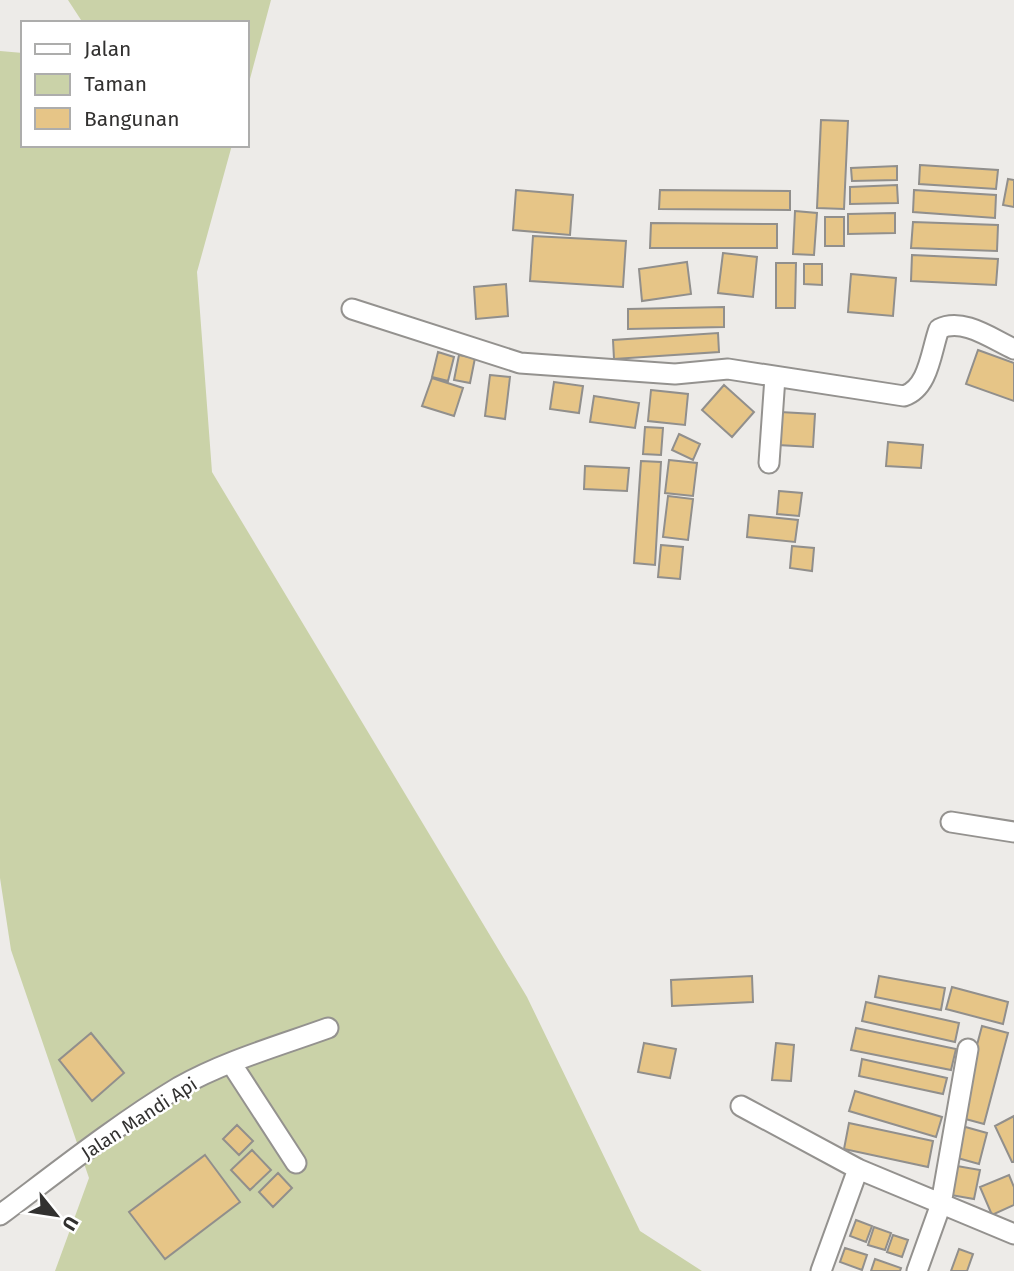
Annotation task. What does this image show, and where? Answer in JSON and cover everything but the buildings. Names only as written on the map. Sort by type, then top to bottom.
[{"type":"street","points":[[352,309],[520,363],[675,374],[728,369],[904,396],[912,394],[920,386],[939,330],[946,326],[954,324],[970,329],[1014,349]]},
{"type":"street","points":[[769,463],[775,376]]},
{"type":"street","points":[[951,822],[1014,832]]},
{"type":"street","name":"Jalan Mandi Api","points":[[0,1215],[180,1087],[231,1063],[328,1028]]},
{"type":"street","points":[[917,1271],[942,1204],[968,1049]]},
{"type":"street","points":[[231,1063],[296,1163]]},
{"type":"street","points":[[741,1106],[858,1169],[1014,1234]]},
{"type":"street","points":[[821,1271],[858,1169]]},
{"type":"green space","points":[[68,0],[271,0],[248,86],[248,21],[82,21]]},
{"type":"green space","points":[[0,51],[21,53],[21,147],[231,147],[197,272],[212,472],[527,997],[640,1231],[702,1271],[55,1271],[89,1178],[11,950],[0,878]]}]
